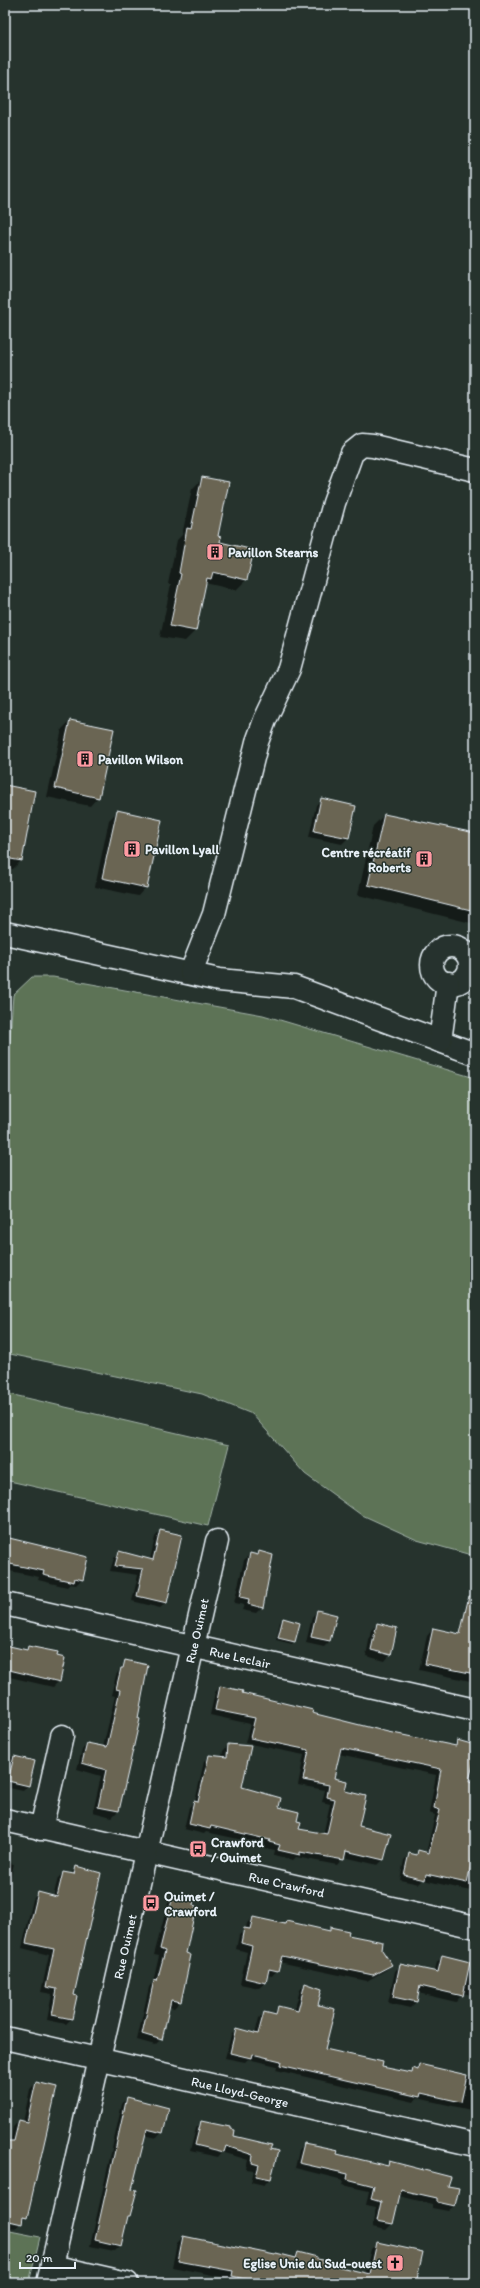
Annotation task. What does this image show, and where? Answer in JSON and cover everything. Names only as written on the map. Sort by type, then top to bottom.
[{"type":"street","points":[[191,972],[214,914],[257,742],[265,720],[290,670],[334,503],[352,453],[362,445],[373,446],[475,470]]},
{"type":"street","points":[[5,933],[191,972],[219,980],[294,987],[475,1054]]},
{"type":"street","points":[[440,1041],[448,983]]},
{"type":"street","name":"Rue Ouimet","points":[[50,2275],[217,1541]]},
{"type":"street","name":"Rue Leclair","points":[[5,1604],[475,1710]]},
{"type":"street","points":[[41,1829],[62,1736]]},
{"type":"street","name":"Rue Crawford","points":[[5,1820],[146,1854],[475,1927]]},
{"type":"street","name":"Rue Lloyd-George","points":[[5,2038],[475,2145]]},
{"type":"street","points":[[50,2275],[127,2283]]},
{"type":"green space","points":[[32,977],[53,977],[263,1015],[475,1078],[475,1556],[417,1540],[360,1514],[305,1474],[252,1414],[202,1394],[5,1353],[5,1106],[13,995]]},
{"type":"green space","points":[[5,1393],[229,1445],[208,1526],[5,1480]]},
{"type":"green space","points":[[5,2230],[40,2237],[29,2283],[5,2279]]},
{"type":"building","name":"Pavillon Stearns","points":[[202,477],[229,482],[218,536],[221,537],[220,542],[254,550],[247,580],[213,572],[211,579],[207,578],[196,631],[170,626],[181,574],[179,573],[187,528],[191,529]]},
{"type":"building","name":"Pavillon Wilson","points":[[70,720],[114,729],[99,798],[55,788]]},
{"type":"building","points":[[5,785],[35,791],[22,861],[5,858]]},
{"type":"building","points":[[321,798],[356,806],[349,838],[314,831]]},
{"type":"building","name":"Pavillon Lyall","points":[[117,810],[162,820],[147,888],[102,878]]},
{"type":"building","name":"Centre récréatif Roberts","points":[[384,814],[475,833],[475,911],[368,885]]},
{"type":"building","points":[[160,1530],[182,1535],[167,1603],[137,1596],[143,1569],[115,1566],[119,1551],[153,1560]]},
{"type":"building","points":[[5,1537],[88,1557],[83,1580],[75,1578],[74,1582],[43,1575],[44,1571],[5,1563]]},
{"type":"building","points":[[259,1551],[273,1555],[263,1608],[248,1604],[249,1599],[240,1597],[250,1553],[258,1555]]},
{"type":"building","points":[[469,1596],[475,1597],[475,1674],[425,1664],[433,1628],[460,1634]]},
{"type":"building","points":[[317,1610],[337,1615],[330,1641],[311,1637]]},
{"type":"building","points":[[283,1618],[300,1623],[295,1642],[278,1638]]},
{"type":"building","points":[[377,1623],[397,1628],[391,1655],[371,1650]]},
{"type":"building","points":[[5,1645],[27,1650],[28,1646],[58,1652],[57,1656],[65,1658],[60,1682],[5,1669]]},
{"type":"building","points":[[125,1660],[148,1665],[138,1718],[140,1719],[119,1811],[98,1807],[106,1770],[82,1763],[87,1743],[107,1747],[120,1690],[116,1689],[121,1668],[123,1668]]},
{"type":"building","points":[[220,1686],[243,1691],[242,1693],[313,1710],[312,1713],[388,1732],[456,1746],[457,1740],[475,1745],[475,1755],[469,1781],[475,1782],[475,1846],[467,1883],[426,1874],[425,1880],[404,1875],[409,1853],[417,1855],[418,1850],[429,1853],[440,1810],[434,1808],[441,1769],[341,1748],[334,1778],[347,1781],[345,1791],[366,1796],[359,1826],[391,1834],[384,1860],[346,1851],[344,1860],[300,1852],[300,1855],[278,1850],[280,1845],[269,1842],[270,1840],[211,1826],[210,1829],[189,1824],[194,1801],[198,1802],[209,1755],[227,1757],[228,1744],[251,1746],[242,1787],[281,1798],[279,1807],[299,1812],[297,1821],[301,1822],[299,1829],[327,1834],[335,1799],[327,1797],[329,1785],[303,1780],[309,1750],[250,1738],[255,1718],[215,1710]]},
{"type":"building","points":[[14,1756],[35,1761],[29,1786],[8,1781]]},
{"type":"building","points":[[76,1866],[101,1873],[74,1995],[77,1996],[72,2019],[52,2015],[57,1989],[46,1987],[54,1949],[26,1943],[38,1892],[57,1897],[63,1872],[74,1874]]},
{"type":"building","points":[[173,1896],[194,1900],[193,1905],[196,1906],[186,1953],[191,1955],[181,2002],[171,2000],[162,2040],[142,2034],[154,1980],[157,1981],[165,1951],[160,1949]]},
{"type":"building","points":[[253,1917],[285,1924],[286,1921],[330,1931],[330,1927],[349,1931],[348,1935],[383,1942],[382,1950],[392,1965],[373,1975],[282,1956],[278,1971],[269,1969],[266,1983],[245,1978],[252,1946],[241,1943],[244,1928],[250,1929]]},
{"type":"building","points":[[442,1955],[470,1962],[463,1996],[420,1986],[417,2002],[393,1997],[400,1964],[438,1972]]},
{"type":"building","points":[[305,1983],[322,1989],[318,2005],[335,2009],[325,2049],[383,2062],[382,2067],[412,2073],[413,2068],[418,2070],[419,2064],[467,2075],[461,2102],[421,2093],[420,2097],[280,2065],[281,2061],[252,2054],[251,2058],[230,2053],[236,2028],[258,2034],[264,2012],[276,2015],[278,2006],[298,2011]]},
{"type":"building","points":[[36,2082],[57,2087],[27,2218],[23,2217],[22,2224],[5,2220],[5,2141],[14,2141],[19,2120],[27,2122]]},
{"type":"building","points":[[127,2097],[169,2108],[163,2133],[147,2129],[132,2189],[137,2190],[130,2216],[128,2216],[121,2246],[95,2240]]},
{"type":"building","points":[[201,2121],[230,2127],[230,2129],[235,2130],[234,2136],[272,2145],[270,2149],[278,2151],[271,2179],[256,2176],[259,2165],[252,2163],[253,2155],[226,2146],[224,2152],[195,2145]]},
{"type":"building","points":[[304,2143],[338,2150],[337,2154],[388,2166],[389,2161],[451,2177],[448,2186],[459,2188],[455,2206],[437,2202],[437,2198],[401,2190],[393,2224],[377,2221],[381,2202],[371,2199],[374,2186],[347,2179],[348,2174],[299,2163]]},
{"type":"building","points":[[183,2236],[296,2258],[298,2252],[317,2257],[317,2259],[323,2260],[323,2263],[370,2274],[377,2242],[423,2252],[417,2279],[414,2281],[406,2279],[405,2283],[261,2283],[232,2276],[233,2271],[178,2261]]},
{"type":"place","name":"Pavillon Stearns","points":[[215,552]]},
{"type":"place","name":"Pavillon Wilson","points":[[85,759]]},
{"type":"place","name":"Pavillon Lyall","points":[[132,849]]},
{"type":"place","name":"Centre récréatif Roberts","points":[[424,859]]},
{"type":"place","name":"Crawford / Ouimet","points":[[198,1849]]},
{"type":"place","name":"Ouimet / Crawford","points":[[151,1903]]},
{"type":"place","name":"Eglise Unie du Sud-ouest","points":[[395,2263]]}]
